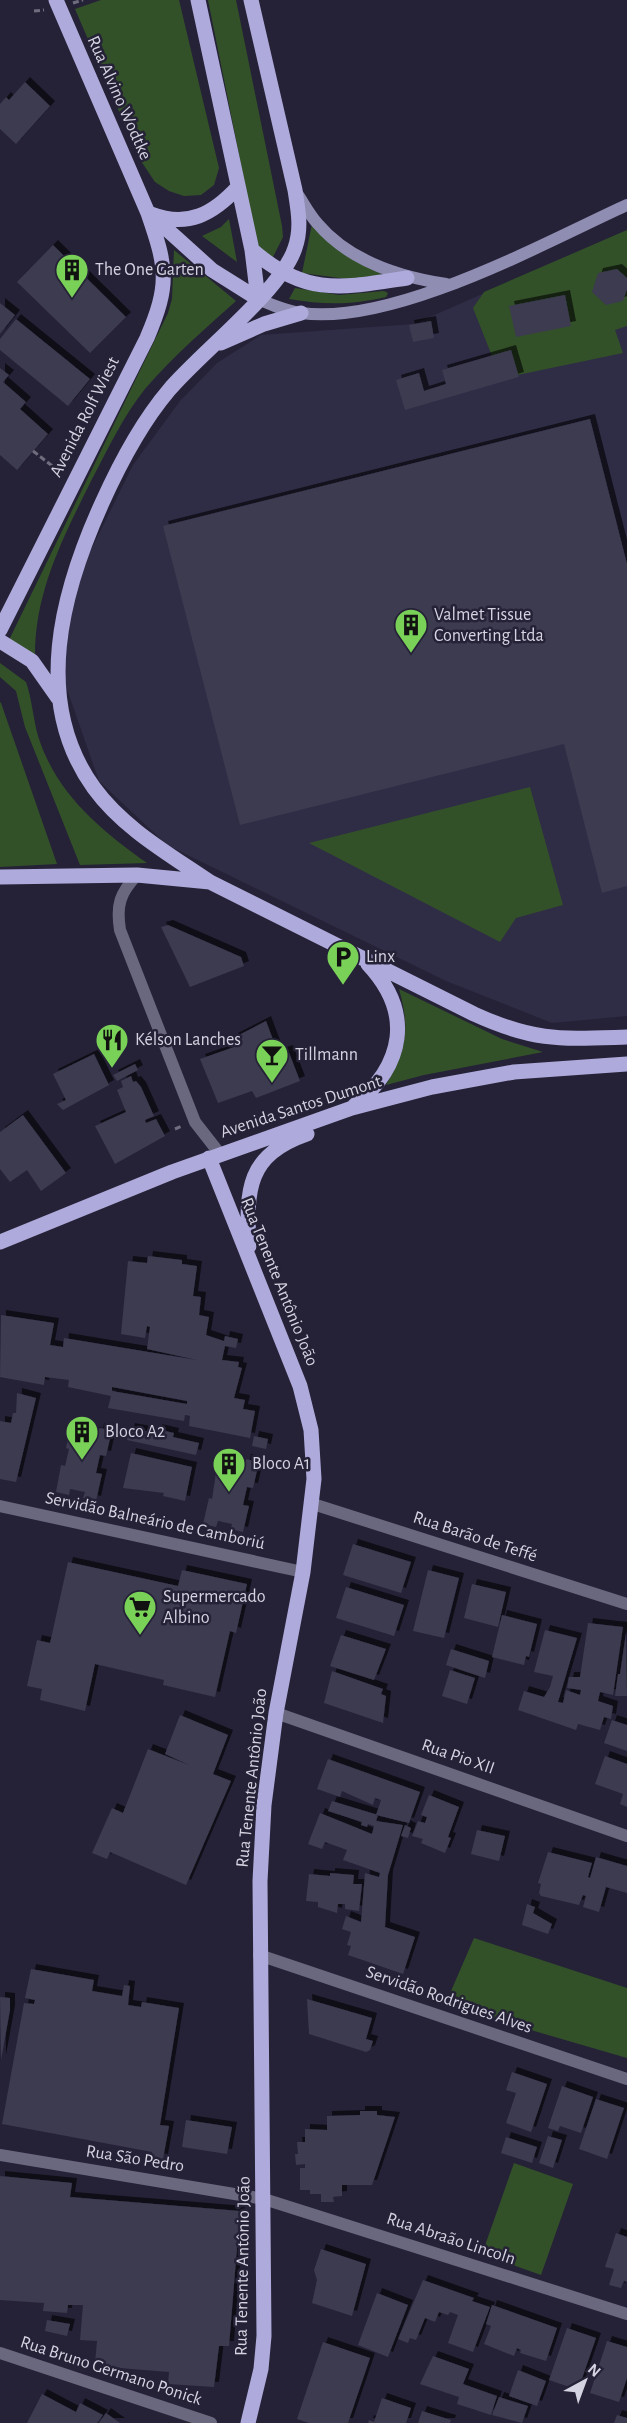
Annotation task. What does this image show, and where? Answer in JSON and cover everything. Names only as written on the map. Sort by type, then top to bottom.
[{"type":"main road","points":[[198,0],[252,250],[258,299]]},
{"type":"main road","points":[[251,0],[295,190],[300,222],[298,237],[290,261],[282,272],[169,390],[149,416],[115,474],[82,547],[73,573],[60,636],[58,698],[66,733],[78,762],[108,806],[140,833],[210,882],[517,1032],[539,1038],[627,1037]]},
{"type":"main road","name":"Rua Alvino Wodtke","points":[[56,3],[148,213]]},
{"type":"main road","points":[[148,213],[164,219],[181,221],[198,218],[213,211],[238,187]]},
{"type":"main road","points":[[148,213],[212,270],[258,299]]},
{"type":"main road","name":"Avenida Rolf Wiest","points":[[0,630],[157,313],[165,274],[160,248],[148,213]]},
{"type":"main road","points":[[252,250],[282,272],[301,281],[332,287],[407,278]]},
{"type":"main road","points":[[205,352],[240,334],[301,314]]},
{"type":"main road","points":[[0,641],[32,661],[58,698]]},
{"type":"main road","points":[[0,877],[136,875],[210,882]]},
{"type":"main road","points":[[352,1108],[367,1095],[387,1071],[398,1039],[395,1005],[388,989],[362,958]]},
{"type":"main road","name":"Avenida Santos Dumont","points":[[0,1242],[214,1156],[352,1108],[432,1087],[549,1067],[627,1064]]},
{"type":"main road","points":[[249,1258],[247,1212],[250,1189],[253,1178],[269,1154],[296,1138],[395,1104],[432,1087]]},
{"type":"main road","name":"Rua Tenente Antônio João","points":[[214,1156],[249,1258],[307,1409],[313,1454],[313,1504],[303,1572],[276,1713],[264,1804],[259,1955],[264,2336],[261,2369],[248,2423]]},
{"type":"street","points":[[295,190],[317,224],[346,248],[380,268],[407,278],[450,285]]},
{"type":"street","points":[[258,299],[301,314],[358,311],[450,285],[627,206]]},
{"type":"street","name":"Rua Tenente Antônio João","points":[[136,875],[125,887],[117,904],[120,930],[195,1122],[214,1156]]},
{"type":"street","name":"Rua Barão de Teffé","points":[[313,1504],[627,1604]]},
{"type":"street","name":"Servidão Balneário de Camboriú","points":[[0,1506],[303,1572]]},
{"type":"street","name":"Rua Pio XII","points":[[276,1713],[627,1836]]},
{"type":"street","name":"Servidão Rodrigues Alves","points":[[259,1955],[627,2079]]},
{"type":"street","name":"Rua São Pedro","points":[[0,2155],[264,2199]]},
{"type":"street","name":"Rua Abraão Lincoln","points":[[264,2199],[627,2314]]},
{"type":"street","name":"Rua Bruno Germano Ponick","points":[[0,2353],[212,2423]]},
{"type":"path","points":[[33,451],[60,472]]},
{"type":"shaded area","points":[[627,230],[627,1016],[552,1023],[446,981],[167,845],[99,781],[62,675],[75,582],[133,465],[180,401],[217,363],[261,335],[414,324]]},
{"type":"green space","points":[[101,0],[179,0],[219,168],[214,185],[201,195],[184,196],[169,191],[155,182],[139,158],[75,9]]},
{"type":"green space","points":[[208,0],[236,0],[282,226],[283,237],[272,259],[259,249],[255,234]]},
{"type":"green space","points":[[229,219],[237,262],[202,236],[221,227]]},
{"type":"green space","points":[[312,224],[349,257],[383,275],[347,279],[302,273]]},
{"type":"green space","points":[[627,230],[627,326],[615,330],[623,353],[508,377],[492,356],[473,308],[484,292]]},
{"type":"green space","points":[[174,250],[236,301],[155,377],[137,399],[116,433],[71,521],[53,564],[40,608],[35,655],[9,640],[168,313],[172,299]]},
{"type":"green space","points":[[295,288],[339,295],[384,291],[388,293],[386,297],[374,300],[326,303],[289,299]]},
{"type":"green space","points":[[0,663],[26,682],[38,736],[56,775],[68,792],[96,823],[147,863],[80,865],[25,727],[16,691],[0,677]]},
{"type":"green space","points":[[1,703],[57,864],[0,867]]},
{"type":"green space","points":[[530,787],[563,905],[516,918],[500,942],[309,843]]},
{"type":"green space","points":[[399,989],[502,1039],[543,1052],[424,1075],[386,1085],[398,1061],[404,1038],[405,1016]]},
{"type":"green space","points":[[474,1938],[627,1988],[627,2058],[445,2005]]},
{"type":"green space","points":[[514,2163],[573,2184],[541,2275],[482,2254]]},
{"type":"building","points":[[25,82],[50,106],[16,144],[0,129],[0,104],[6,97],[9,100]]},
{"type":"building","name":"The One Garten","points":[[53,245],[126,317],[90,353],[17,282]]},
{"type":"building","points":[[617,269],[627,278],[627,289],[623,301],[606,305],[592,292],[598,273]]},
{"type":"building","points":[[565,295],[571,326],[516,337],[509,306]]},
{"type":"building","points":[[0,303],[15,315],[0,334]]},
{"type":"building","points":[[16,319],[90,379],[68,406],[0,350],[0,339]]},
{"type":"building","points":[[431,321],[434,338],[413,342],[409,325]]},
{"type":"building","points":[[511,350],[519,377],[405,410],[396,380],[419,373],[424,391],[446,384],[442,370]]},
{"type":"building","points":[[0,368],[9,375],[3,382],[26,402],[20,409],[48,434],[17,470],[0,455]]},
{"type":"building","name":"Valmet Tissue Converting Ltda","points":[[590,419],[627,564],[627,886],[602,893],[564,744],[240,825],[163,526]]},
{"type":"building","points":[[168,925],[241,957],[244,966],[190,987],[161,927]]},
{"type":"building","points":[[266,1021],[278,1053],[288,1050],[300,1081],[256,1098],[252,1091],[218,1103],[200,1059],[237,1046],[233,1038]]},
{"type":"building","points":[[94,1054],[109,1085],[63,1110],[57,1104],[66,1100],[53,1074]]},
{"type":"building","points":[[135,1064],[138,1070],[117,1081],[113,1075]]},
{"type":"building","points":[[131,1076],[133,1082],[136,1081],[141,1087],[154,1116],[145,1120],[146,1123],[156,1119],[165,1136],[115,1164],[95,1126],[126,1112],[117,1090],[123,1087],[121,1081]]},
{"type":"building","points":[[23,1115],[66,1173],[41,1191],[27,1170],[10,1182],[0,1169],[0,1132]]},
{"type":"building","points":[[148,1256],[182,1260],[182,1264],[197,1266],[193,1296],[201,1297],[199,1315],[209,1317],[206,1335],[224,1341],[225,1336],[238,1339],[236,1348],[225,1346],[222,1360],[239,1362],[238,1367],[242,1368],[234,1398],[245,1400],[243,1409],[255,1411],[250,1438],[189,1426],[190,1416],[185,1415],[184,1421],[108,1408],[111,1396],[68,1387],[69,1380],[45,1377],[44,1385],[0,1377],[1,1315],[54,1323],[50,1345],[63,1347],[64,1338],[197,1360],[147,1349],[150,1327],[147,1326],[145,1338],[121,1334],[128,1261],[147,1263]],"holes":[[[112,1387],[187,1401],[187,1404],[112,1391]]]},
{"type":"building","points":[[17,1393],[36,1398],[16,1482],[0,1479],[0,1421],[11,1423],[13,1413],[16,1413]]},
{"type":"building","name":"Bloco A2","points":[[72,1422],[84,1425],[83,1430],[98,1433],[99,1428],[112,1430],[106,1456],[100,1455],[96,1473],[102,1474],[96,1501],[83,1498],[85,1492],[70,1489],[69,1495],[56,1492],[61,1465],[65,1466],[69,1449],[66,1448]]},
{"type":"building","points":[[130,1428],[156,1433],[157,1429],[174,1433],[173,1437],[199,1443],[196,1455],[127,1440]]},
{"type":"building","points":[[254,1436],[268,1439],[266,1449],[252,1446]]},
{"type":"building","points":[[131,1453],[192,1467],[185,1501],[163,1496],[164,1493],[123,1488]]},
{"type":"building","name":"Bloco A1","points":[[219,1453],[231,1456],[230,1461],[245,1465],[246,1459],[259,1462],[253,1488],[247,1487],[243,1505],[249,1506],[243,1532],[231,1529],[232,1524],[218,1521],[216,1527],[203,1524],[209,1498],[212,1499]]},
{"type":"building","points":[[353,1544],[411,1562],[401,1593],[343,1575]]},
{"type":"building","name":"Supermercado Albino","points":[[68,1562],[178,1586],[182,1570],[247,1584],[236,1633],[230,1631],[215,1697],[163,1685],[164,1680],[95,1664],[85,1711],[40,1700],[42,1689],[27,1686],[37,1640],[50,1643]]},
{"type":"building","points":[[428,1570],[459,1578],[444,1638],[413,1631]]},
{"type":"building","points":[[472,1584],[506,1592],[498,1627],[464,1618]]},
{"type":"building","points":[[346,1587],[404,1605],[394,1636],[336,1618]]},
{"type":"building","points":[[502,1615],[537,1624],[529,1657],[526,1656],[524,1665],[492,1657]]},
{"type":"building","points":[[588,1623],[623,1627],[613,1695],[600,1692],[598,1701],[613,1706],[611,1719],[604,1717],[600,1730],[578,1724],[576,1730],[518,1710],[524,1691],[544,1697],[550,1687],[553,1676],[534,1672],[545,1630],[577,1638],[558,1702],[563,1703],[566,1690],[580,1695],[581,1690],[567,1688],[569,1677],[580,1677]]},
{"type":"building","points":[[626,1633],[627,1696],[615,1696],[618,1674],[620,1674]]},
{"type":"building","points":[[341,1635],[386,1649],[374,1680],[330,1666]]},
{"type":"building","points":[[451,1649],[489,1661],[485,1678],[446,1665]]},
{"type":"building","points":[[450,1670],[475,1678],[467,1704],[442,1696]]},
{"type":"building","points":[[332,1671],[383,1689],[381,1694],[386,1696],[383,1723],[324,1703]]},
{"type":"building","points":[[180,1715],[228,1735],[213,1774],[231,1781],[186,1885],[110,1852],[107,1859],[92,1853],[112,1808],[123,1813],[148,1749],[189,1765],[165,1754]]},
{"type":"building","points":[[612,1720],[627,1725],[627,1751],[604,1743]]},
{"type":"building","points":[[605,1756],[627,1764],[627,1807],[620,1804],[623,1794],[595,1784]]},
{"type":"building","points":[[328,1759],[420,1792],[409,1823],[376,1815],[381,1800],[375,1798],[373,1805],[342,1791],[340,1797],[317,1789]]},
{"type":"building","points":[[429,1795],[459,1807],[445,1853],[421,1843],[423,1839],[412,1836],[418,1821],[425,1823],[427,1817],[421,1815]]},
{"type":"building","points":[[332,1801],[378,1815],[376,1821],[403,1825],[388,1875],[385,1927],[415,1937],[403,1974],[348,1955],[351,1946],[347,1945],[351,1932],[342,1929],[346,1916],[361,1922],[365,1873],[379,1877],[380,1873],[343,1860],[347,1850],[325,1842],[322,1849],[308,1844],[320,1813],[372,1834],[374,1826],[368,1824],[367,1827],[361,1825],[362,1822],[328,1811]]},
{"type":"building","points":[[405,1825],[411,1828],[408,1838],[401,1836]]},
{"type":"building","points":[[477,1830],[505,1836],[499,1861],[471,1854]]},
{"type":"building","points":[[548,1852],[592,1863],[588,1877],[590,1878],[596,1857],[627,1866],[627,1893],[606,1887],[599,1912],[583,1907],[586,1896],[583,1895],[579,1905],[541,1896],[539,1893],[541,1884],[538,1883]]},
{"type":"building","points":[[330,1873],[354,1875],[353,1884],[362,1884],[359,1911],[345,1909],[345,1904],[338,1904],[337,1913],[318,1907],[318,1902],[306,1901],[309,1874],[330,1876]]},
{"type":"building","points":[[527,1904],[535,1907],[533,1913],[552,1924],[548,1934],[522,1925]]},
{"type":"building","points":[[31,1969],[94,1980],[92,1991],[122,1996],[124,1985],[130,1986],[128,2005],[141,2007],[142,2002],[179,2008],[160,2125],[169,2126],[163,2159],[151,2157],[152,2152],[2,2124],[24,2003],[34,2004],[35,2000],[25,1998]]},
{"type":"building","points":[[0,1997],[10,1998],[1,2060]]},
{"type":"building","points":[[307,1999],[372,2018],[366,2039],[373,2041],[370,2050],[366,2052],[309,2034]]},
{"type":"building","points":[[512,2072],[547,2084],[531,2132],[506,2123],[516,2093],[506,2090]]},
{"type":"building","points":[[562,2086],[593,2097],[581,2133],[560,2126],[558,2131],[548,2128]]},
{"type":"building","points":[[596,2099],[624,2108],[607,2159],[579,2149]]},
{"type":"building","points":[[360,2111],[377,2111],[377,2115],[395,2117],[372,2185],[342,2185],[342,2196],[333,2197],[334,2202],[321,2202],[321,2194],[310,2194],[310,2190],[300,2190],[300,2168],[305,2168],[305,2164],[296,2165],[295,2154],[298,2154],[297,2142],[305,2142],[305,2129],[327,2130],[327,2116],[360,2115]]},
{"type":"building","points":[[186,2120],[232,2127],[227,2154],[182,2147]]},
{"type":"building","points":[[548,2136],[562,2140],[553,2168],[539,2163]]},
{"type":"building","points":[[506,2137],[537,2147],[532,2163],[501,2153]]},
{"type":"building","points":[[0,2176],[72,2183],[70,2197],[240,2211],[229,2346],[219,2346],[214,2387],[168,2384],[169,2372],[107,2367],[108,2364],[95,2363],[97,2341],[80,2340],[83,2305],[68,2305],[67,2313],[43,2311],[44,2303],[0,2300]]},
{"type":"building","points":[[616,2233],[627,2237],[627,2282],[624,2281],[621,2288],[609,2285],[614,2269],[605,2267]]},
{"type":"building","points":[[321,2249],[366,2264],[352,2316],[312,2303],[317,2280],[314,2270]]},
{"type":"building","points":[[423,2280],[474,2298],[472,2301],[490,2307],[473,2352],[448,2343],[458,2315],[450,2312],[448,2315],[439,2312],[435,2322],[425,2318],[416,2340],[410,2338],[408,2343],[398,2339]]},
{"type":"building","points":[[377,2293],[408,2305],[388,2357],[358,2345]]},
{"type":"building","points":[[492,2305],[557,2328],[546,2361],[520,2353],[521,2350],[517,2348],[514,2356],[484,2344],[491,2326],[486,2324]]},
{"type":"building","points":[[47,2320],[70,2324],[67,2336],[45,2331]]},
{"type":"building","points":[[567,2328],[596,2338],[578,2390],[549,2380]]},
{"type":"building","points":[[607,2341],[627,2347],[627,2378],[619,2402],[590,2393]]},
{"type":"building","points":[[323,2342],[370,2358],[348,2423],[309,2423],[297,2419]]},
{"type":"building","points":[[433,2356],[469,2369],[463,2384],[497,2396],[491,2415],[457,2404],[459,2397],[420,2384]]},
{"type":"building","points":[[518,2370],[546,2381],[537,2406],[509,2396]]},
{"type":"building","points":[[42,2394],[76,2412],[80,2403],[103,2415],[97,2423],[27,2423]]},
{"type":"building","points":[[499,2397],[528,2406],[522,2423],[492,2415]]},
{"type":"building","points":[[382,2398],[411,2408],[406,2423],[368,2423],[369,2420],[374,2422]]},
{"type":"building","points":[[422,2411],[451,2420],[450,2423],[418,2423]]},
{"type":"building","points":[[106,2413],[120,2423],[99,2423]]},
{"type":"building","points":[[617,2415],[627,2418],[627,2423],[614,2423]]},
{"type":"place","name":"The One Garten","points":[[72,299]]},
{"type":"place","name":"Valmet Tissue Converting Ltda","points":[[411,654]]},
{"type":"place","name":"Linx","points":[[343,986]]},
{"type":"place","name":"Kélson Lanches","points":[[112,1069]]},
{"type":"place","name":"Tillmann","points":[[272,1084]]},
{"type":"place","name":"Bloco A2","points":[[82,1461]]},
{"type":"place","name":"Bloco A1","points":[[229,1493]]},
{"type":"place","name":"Supermercado Albino","points":[[140,1636]]}]
